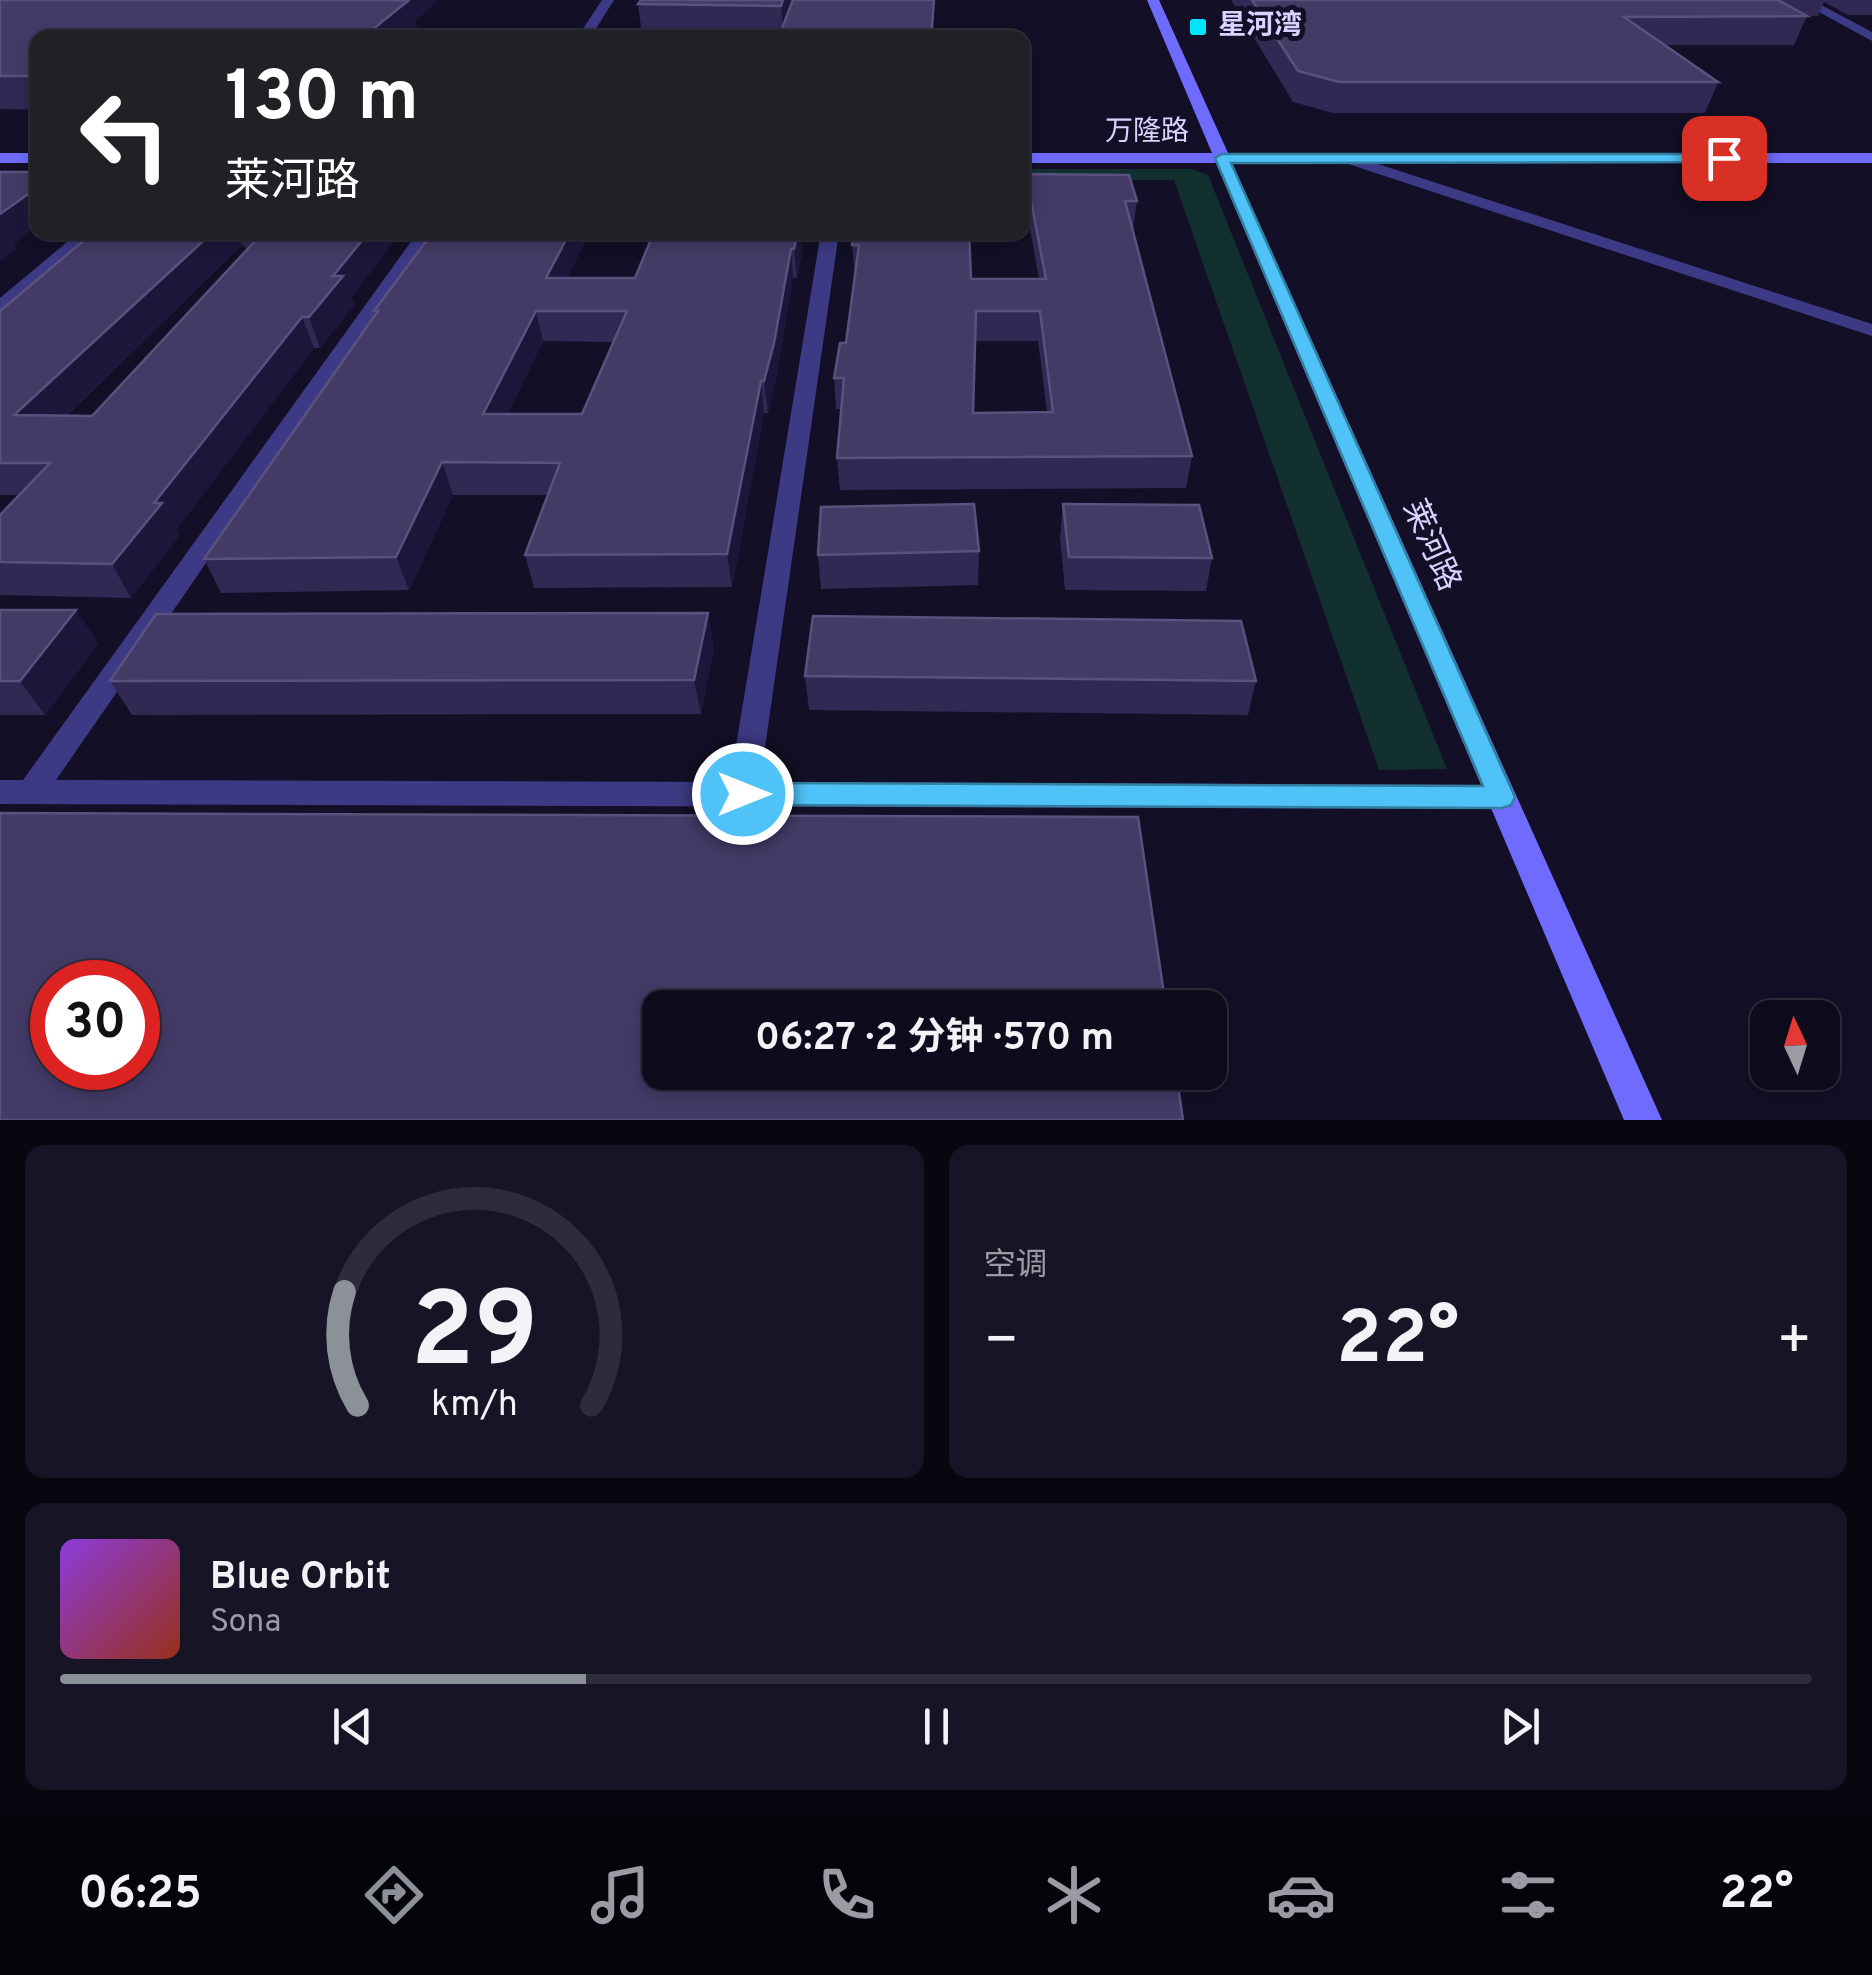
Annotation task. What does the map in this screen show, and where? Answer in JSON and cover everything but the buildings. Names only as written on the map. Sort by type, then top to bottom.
[{"type":"street","points":[[588,30],[608,0]]},
{"type":"street","name":"莱河路","points":[[1152,0],[1643,1120]]},
{"type":"street","points":[[1802,0],[1872,37]]},
{"type":"street","points":[[0,158],[30,158]]},
{"type":"street","name":"万隆路","points":[[1030,158],[1872,158]]},
{"type":"street","points":[[1344,158],[1872,330]]},
{"type":"street","points":[[0,308],[81,240]]},
{"type":"street","points":[[32,792],[421,240]]},
{"type":"street","points":[[743,794],[829,240]]},
{"type":"street","points":[[0,792],[1502,797]]},
{"type":"green space","points":[[1030,169],[1191,169],[1208,175],[1447,769],[1379,770],[1174,180],[1030,180]]},
{"type":"place","name":"星河湾","points":[[1198,27]]},
{"type":"route","points":[[743,794],[1502,797],[1222,158],[1724,158]]}]
